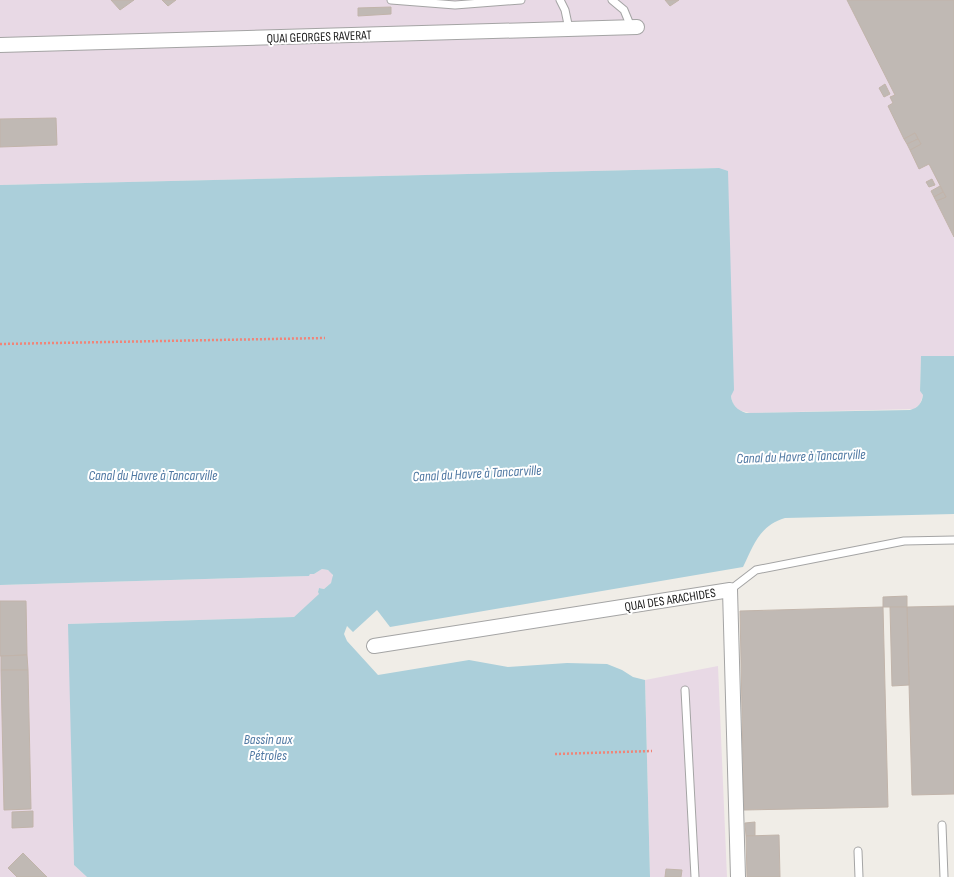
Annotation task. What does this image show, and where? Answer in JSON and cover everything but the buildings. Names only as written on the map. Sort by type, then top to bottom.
[{"type":"street","name":"QUAI GEORGES RAVERAT","points":[[0,45],[634,27]]},
{"type":"street","name":"QUAI DES ARACHIDES","points":[[374,646],[730,590],[738,877]]},
{"type":"lane","points":[[391,0],[455,5],[521,0]]},
{"type":"lane","points":[[560,0],[565,10],[568,29]]},
{"type":"lane","points":[[612,0],[624,10],[634,27]]},
{"type":"lane","points":[[730,590],[756,570],[904,540],[954,540]]},
{"type":"lane","points":[[685,690],[695,877]]},
{"type":"lane","points":[[942,825],[944,877]]},
{"type":"lane","points":[[858,851],[859,877]]},
{"type":"path","points":[[0,344],[325,338]]},
{"type":"path","points":[[554,754],[652,751]]},
{"type":"shaded area","points":[[0,0],[954,0],[954,356],[921,356],[920,391],[923,395],[920,404],[914,409],[750,413],[738,410],[733,404],[731,396],[732,392],[719,168],[0,185]]},
{"type":"shaded area","points":[[322,569],[328,570],[332,573],[333,578],[331,583],[324,589],[319,588],[318,591],[320,594],[294,617],[69,624],[74,865],[87,877],[0,877],[0,585],[309,576],[310,574],[314,574]]},
{"type":"shaded area","points":[[718,666],[727,877],[650,877],[645,680]]},
{"type":"water","points":[[719,168],[728,171],[734,390],[731,396],[734,405],[746,413],[910,410],[921,403],[923,395],[920,391],[921,356],[954,356],[954,514],[785,518],[769,526],[763,531],[754,544],[743,567],[390,627],[377,610],[353,632],[347,626],[344,634],[347,641],[378,675],[469,660],[508,667],[567,663],[607,664],[622,670],[633,677],[645,680],[650,877],[87,877],[74,865],[68,624],[294,617],[319,594],[319,588],[324,589],[331,583],[333,575],[328,570],[322,569],[314,574],[310,574],[309,576],[0,585],[0,185]]},
{"type":"water label","name":"Canal du Havre à Tancarville","points":[[801,456]]},
{"type":"water label","name":"Canal du Havre à Tancarville","points":[[477,473]]},
{"type":"water label","name":"Canal du Havre à Tancarville","points":[[153,475]]},
{"type":"water label","name":"Bassin aux Pétroles","points":[[268,748]]}]
